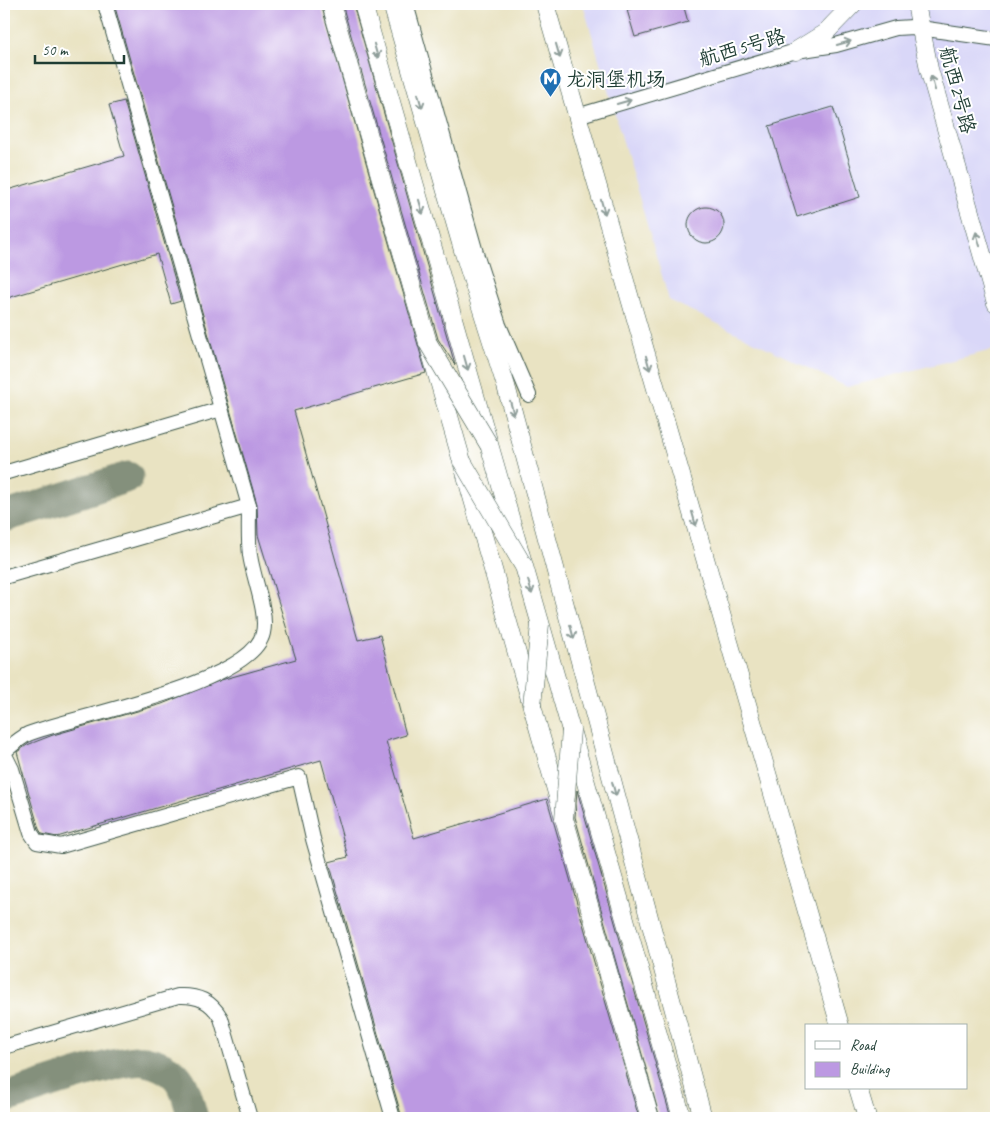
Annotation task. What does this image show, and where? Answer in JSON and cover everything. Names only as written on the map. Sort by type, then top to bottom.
[{"type":"main road","points":[[331,4],[650,1118]]},
{"type":"main road","points":[[335,4],[650,1118]]},
{"type":"main road","points":[[363,4],[682,1118]]},
{"type":"main road","points":[[392,4],[463,250],[506,386],[703,1118]]},
{"type":"main road","points":[[545,4],[839,1024]]},
{"type":"main road","points":[[796,51],[825,33],[853,4]]},
{"type":"main road","name":"航西2号路","points":[[916,4],[929,69],[996,303]]},
{"type":"main road","points":[[428,343],[489,444]]},
{"type":"main road","points":[[462,461],[524,565]]},
{"type":"main road","points":[[532,706],[540,624]]},
{"type":"main road","points":[[564,819],[571,730]]},
{"type":"main road","points":[[859,1090],[867,1118]]},
{"type":"street","points":[[105,4],[249,506],[250,555],[264,623],[263,635],[256,647],[245,657],[190,686],[27,735],[4,752],[12,769],[31,833],[37,842],[48,845],[61,846],[299,777],[313,839],[393,1118]]},
{"type":"street","points":[[406,4],[478,260],[499,325],[504,331],[529,395]]},
{"type":"street","points":[[412,4],[488,262],[504,323],[504,331]]},
{"type":"street","name":"航西5号路","points":[[577,116],[796,51],[836,45],[896,28],[920,28],[996,39]]},
{"type":"street","points":[[4,473],[221,409]]},
{"type":"street","points":[[4,577],[249,506]]},
{"type":"street","points":[[4,1047],[178,996],[191,995],[210,1004],[221,1018],[250,1118]]},
{"type":"shaded area","points":[[583,4],[996,4],[996,349],[847,387],[669,300]]},
{"type":"building","points":[[114,4],[321,4],[426,373],[294,411],[358,640],[380,635],[406,735],[386,741],[414,838],[547,799],[639,1118],[402,1118],[329,862],[348,857],[321,760],[57,837],[42,834],[39,829],[17,752],[27,745],[53,735],[162,704],[221,680],[296,659],[258,535],[257,504]]},
{"type":"building","points":[[342,4],[353,4],[455,365],[438,339]]},
{"type":"building","points":[[649,4],[683,4],[688,22],[635,37],[627,10]]},
{"type":"building","points":[[124,101],[181,301],[171,304],[157,254],[4,299],[4,191],[124,156],[109,105]]},
{"type":"building","points":[[833,107],[860,197],[797,217],[769,126]]},
{"type":"building","points":[[706,207],[719,212],[724,225],[719,238],[706,243],[693,238],[688,225],[693,212]]},
{"type":"building","points":[[577,790],[671,1118],[660,1118],[575,817]]},
{"type":"taxiway","points":[[4,517],[128,477]]},
{"type":"taxiway","points":[[4,1098],[117,1064],[145,1061],[161,1066],[176,1076],[185,1090],[193,1118]]},
{"type":"place","name":"龙洞堡机场","points":[[550,98]]}]
